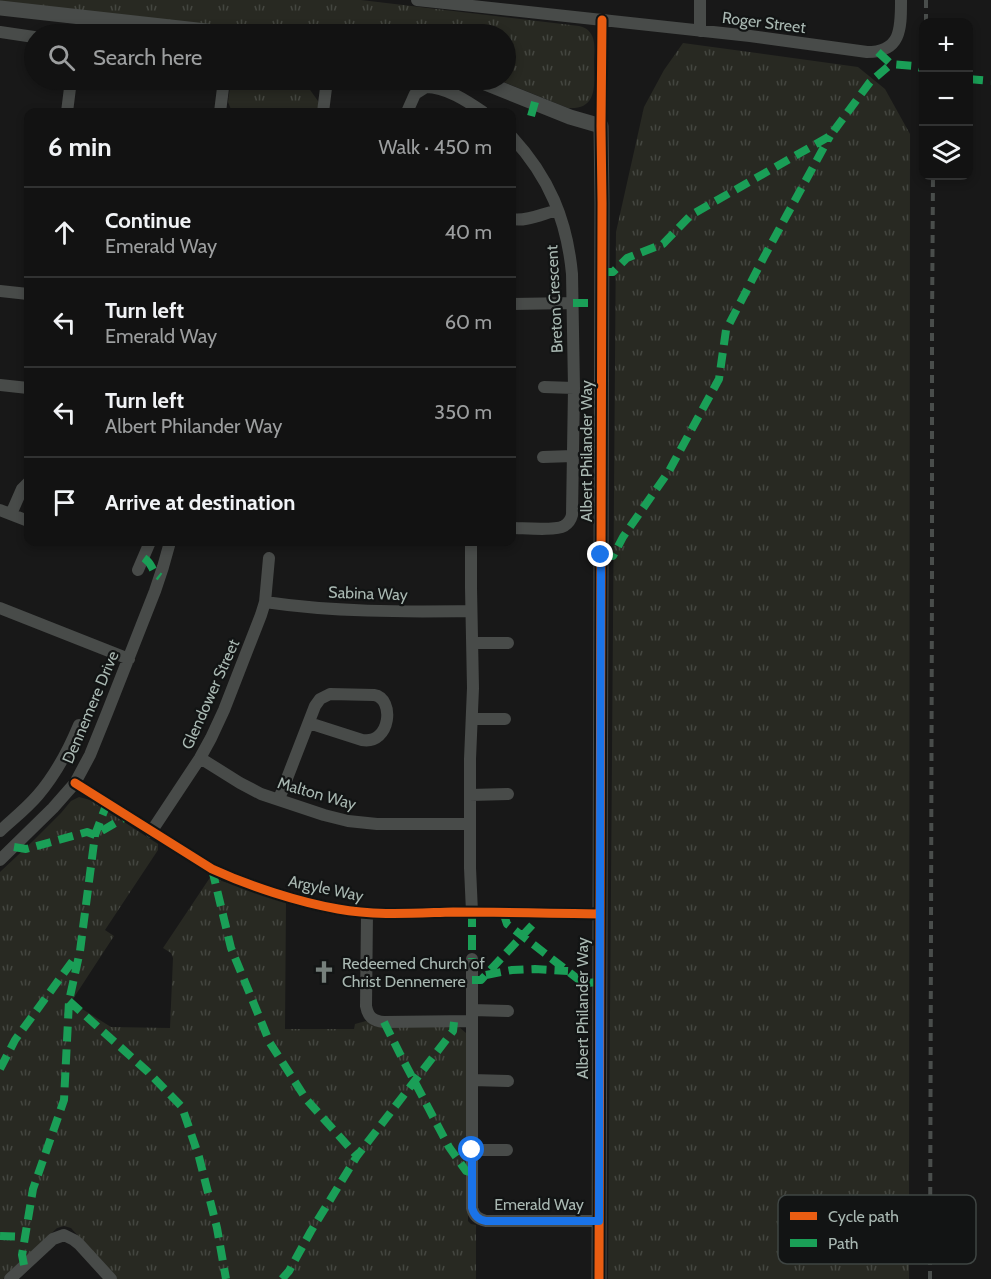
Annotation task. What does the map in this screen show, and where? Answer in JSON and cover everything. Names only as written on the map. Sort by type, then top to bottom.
[{"type":"street","name":"Roger Street","points":[[417,0],[501,4],[602,20],[867,52],[878,52],[891,45],[898,36],[901,28],[901,0]]},
{"type":"street","points":[[700,0],[700,31]]},
{"type":"street","points":[[0,8],[142,24]]},
{"type":"street","name":"Albert Philander Way","points":[[599,1279],[602,20]]},
{"type":"street","points":[[0,33],[24,36]]},
{"type":"street","points":[[68,108],[70,90]]},
{"type":"street","points":[[220,108],[223,90]]},
{"type":"street","points":[[324,108],[326,90]]},
{"type":"street","points":[[409,108],[415,94],[420,90]]},
{"type":"street","points":[[442,90],[477,108]]},
{"type":"street","points":[[503,90],[570,117],[601,126]]},
{"type":"street","name":"Breton Crescent","points":[[516,141],[548,185],[568,243],[572,274],[574,388],[573,515],[566,525],[557,528],[516,528]]},
{"type":"street","points":[[516,219],[558,210]]},
{"type":"street","points":[[0,291],[24,294]]},
{"type":"street","points":[[516,304],[573,303]]},
{"type":"street","points":[[0,385],[24,388]]},
{"type":"street","points":[[544,387],[574,388]]},
{"type":"street","points":[[543,457],[573,456]]},
{"type":"street","points":[[24,487],[5,512],[24,519]]},
{"type":"street","points":[[138,570],[148,546]]},
{"type":"street","name":"Dennemere Drive","points":[[0,860],[75,783],[99,734],[129,659],[160,577],[169,546]]},
{"type":"street","points":[[471,546],[470,868],[472,912]]},
{"type":"street","name":"Glendower Street","points":[[151,832],[200,758],[224,710],[265,602],[270,558]]},
{"type":"street","name":"Sabina Way","points":[[265,602],[358,611],[471,611]]},
{"type":"street","points":[[0,608],[129,659]]},
{"type":"street","points":[[472,643],[507,643]]},
{"type":"street","points":[[279,800],[317,702],[323,696],[330,694],[379,695],[386,708],[385,730],[371,740],[362,740],[309,723]]},
{"type":"street","points":[[472,718],[505,719]]},
{"type":"street","points":[[0,831],[39,793],[61,762],[80,725]]},
{"type":"street","name":"Malton Way","points":[[200,758],[261,794],[324,815],[362,823],[470,824]]},
{"type":"street","name":"Argyle Way","points":[[75,783],[212,869],[231,878],[310,903],[367,913],[600,914]]},
{"type":"street","points":[[470,795],[508,794]]},
{"type":"street","points":[[367,913],[366,1006],[371,1018],[384,1022],[508,1011]]},
{"type":"street","name":"Emerald Way","points":[[472,959],[473,1212],[479,1219],[486,1221],[599,1221]]},
{"type":"street","points":[[472,1080],[508,1081]]},
{"type":"street","points":[[472,1150],[507,1150]]},
{"type":"street","points":[[10,1279],[52,1239],[64,1235],[79,1244],[111,1279]]},
{"type":"green space","points":[[0,0],[361,0],[579,26],[589,31],[594,40],[593,94],[585,105],[568,108],[516,87],[516,24],[202,24],[0,2]]},
{"type":"green space","points":[[683,43],[858,67],[885,89],[910,134],[909,1195],[778,1195],[778,1264],[909,1264],[909,1279],[608,1279],[616,232],[644,107],[664,70]]},
{"type":"green space","points":[[230,90],[310,90],[318,101],[318,108],[230,108],[228,102]]},
{"type":"green space","points":[[79,797],[90,800],[158,844],[158,850],[105,930],[114,936],[71,1002],[111,1027],[170,1028],[173,958],[171,953],[163,948],[211,876],[286,901],[285,1029],[354,1029],[355,1024],[366,1021],[375,1026],[459,1027],[466,1033],[468,1038],[468,1221],[476,1225],[476,1279],[117,1279],[71,1228],[64,1226],[57,1228],[3,1279],[0,1279],[0,872],[71,801]]},
{"type":"railway","points":[[926,0],[926,18]]},
{"type":"railway","points":[[930,1195],[933,180]]},
{"type":"railway","points":[[930,1264],[930,1279]]},
{"type":"marked path","points":[[878,52],[891,64],[919,68]]},
{"type":"marked path","points":[[602,272],[613,272],[627,258],[663,244],[691,215],[830,136],[870,82],[891,64]]},
{"type":"marked path","points":[[973,79],[991,81]]},
{"type":"marked path","points":[[531,116],[535,102]]},
{"type":"marked path","points":[[601,555],[613,556],[623,537],[669,471],[719,379],[726,330],[830,136]]},
{"type":"marked path","points":[[573,303],[602,303]]},
{"type":"marked path","points":[[144,558],[160,577]]},
{"type":"marked path","points":[[24,1265],[22,1255],[33,1189],[64,1100],[69,1001],[80,951],[95,835],[107,803]]},
{"type":"marked path","points":[[14,847],[26,849],[87,832],[95,835],[127,816]]},
{"type":"marked path","points":[[212,869],[231,948],[270,1043],[306,1099],[357,1156]]},
{"type":"marked path","points":[[472,912],[472,959]]},
{"type":"marked path","points":[[503,912],[507,924],[583,983],[600,982]]},
{"type":"marked path","points":[[472,980],[481,980],[536,921],[536,912]]},
{"type":"marked path","points":[[0,1069],[15,1040],[77,955]]},
{"type":"marked path","points":[[486,975],[512,970],[568,971]]},
{"type":"marked path","points":[[69,1001],[147,1071],[182,1107],[199,1157],[217,1228],[226,1279]]},
{"type":"marked path","points":[[384,1022],[449,1147],[466,1171],[472,1173]]},
{"type":"marked path","points":[[282,1279],[289,1271],[357,1156],[453,1031],[454,1022]]},
{"type":"marked path","points":[[0,1236],[25,1237]]},
{"type":"cycle path","points":[[599,1279],[602,20]]},
{"type":"cycle path","points":[[75,783],[212,869],[290,898],[338,909],[381,913],[599,914]]},
{"type":"place","name":"Redeemed Church of Christ Dennemere","points":[[324,972]]},
{"type":"route","points":[[472,1150],[472,1208],[479,1219],[486,1221],[599,1221],[601,555]]}]
